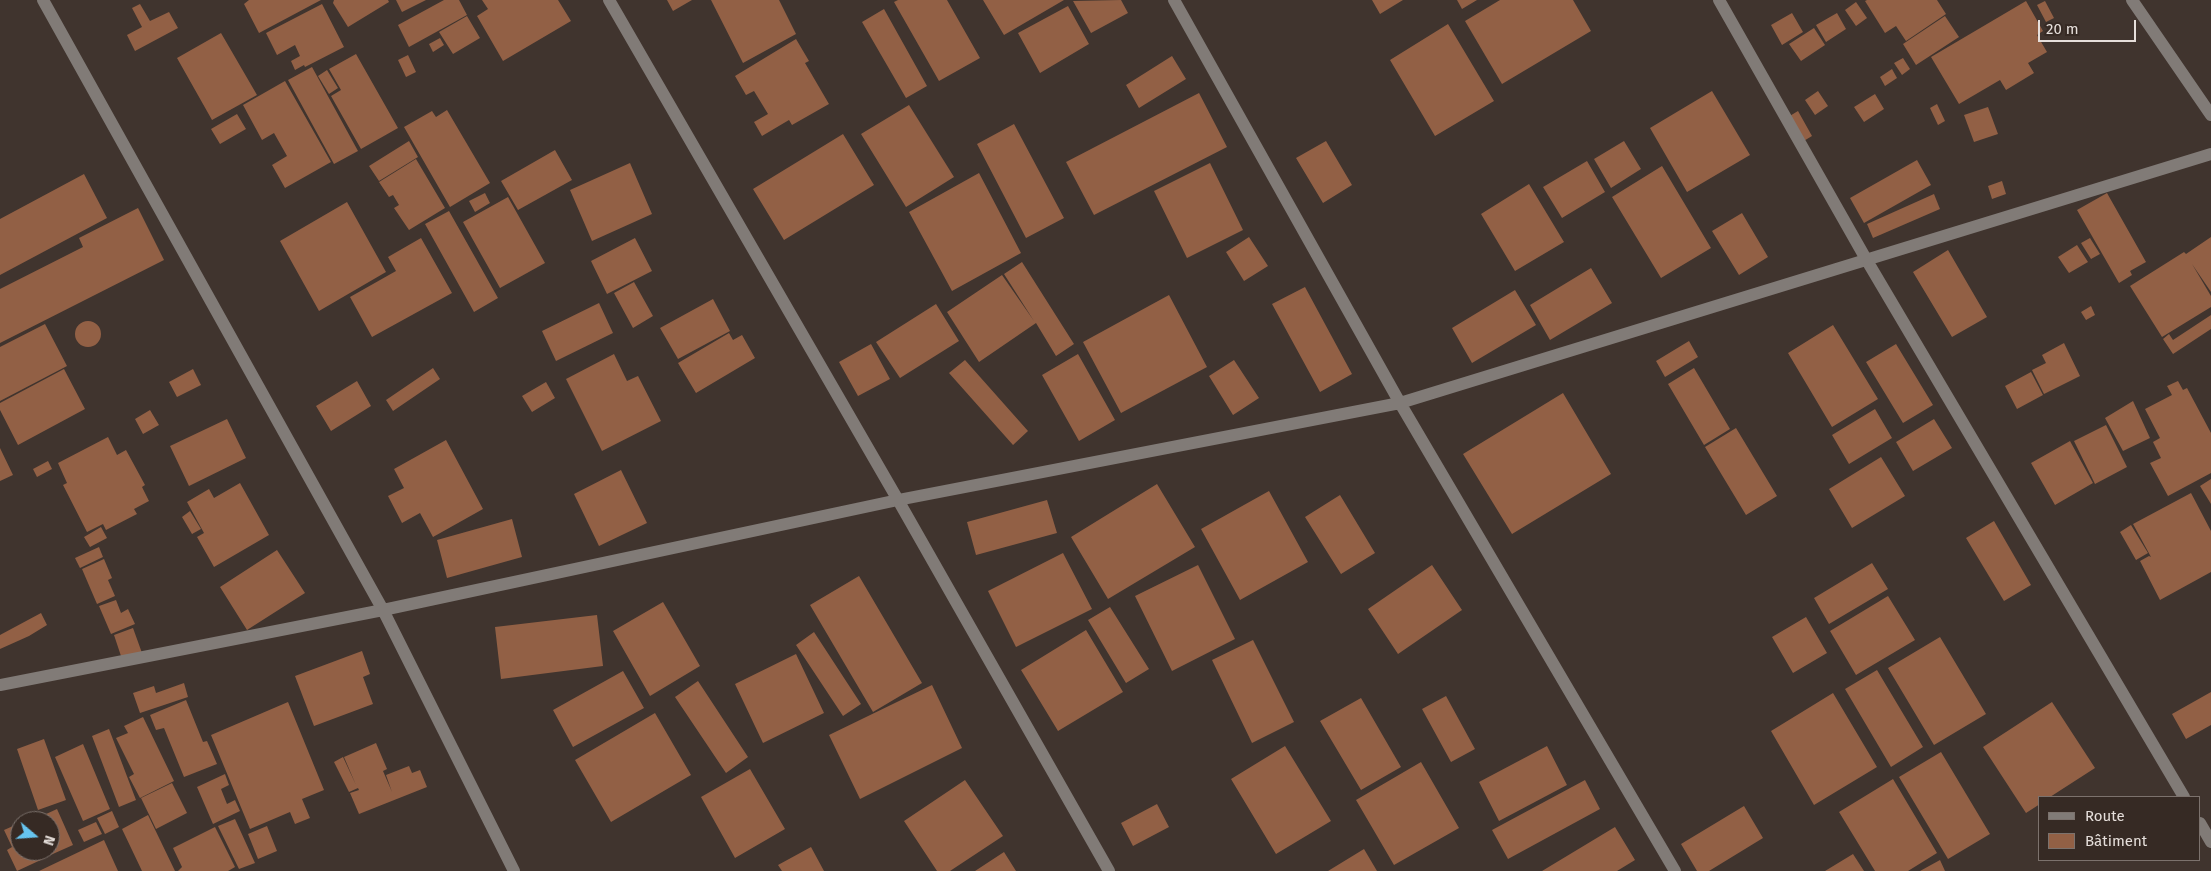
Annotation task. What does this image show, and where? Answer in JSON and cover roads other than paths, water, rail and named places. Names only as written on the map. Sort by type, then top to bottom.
[{"type":"street","points":[[42,0],[383,610],[514,871]]},
{"type":"street","points":[[609,0],[898,500],[1109,871]]},
{"type":"street","points":[[1174,0],[1400,403],[1675,871]]},
{"type":"street","points":[[1719,0],[1866,259],[2183,796]]},
{"type":"street","points":[[2132,0],[2211,115]]},
{"type":"street","points":[[0,685],[383,610],[898,500],[1400,403],[2211,154]]},
{"type":"street","points":[[2201,825],[2211,842]]}]
